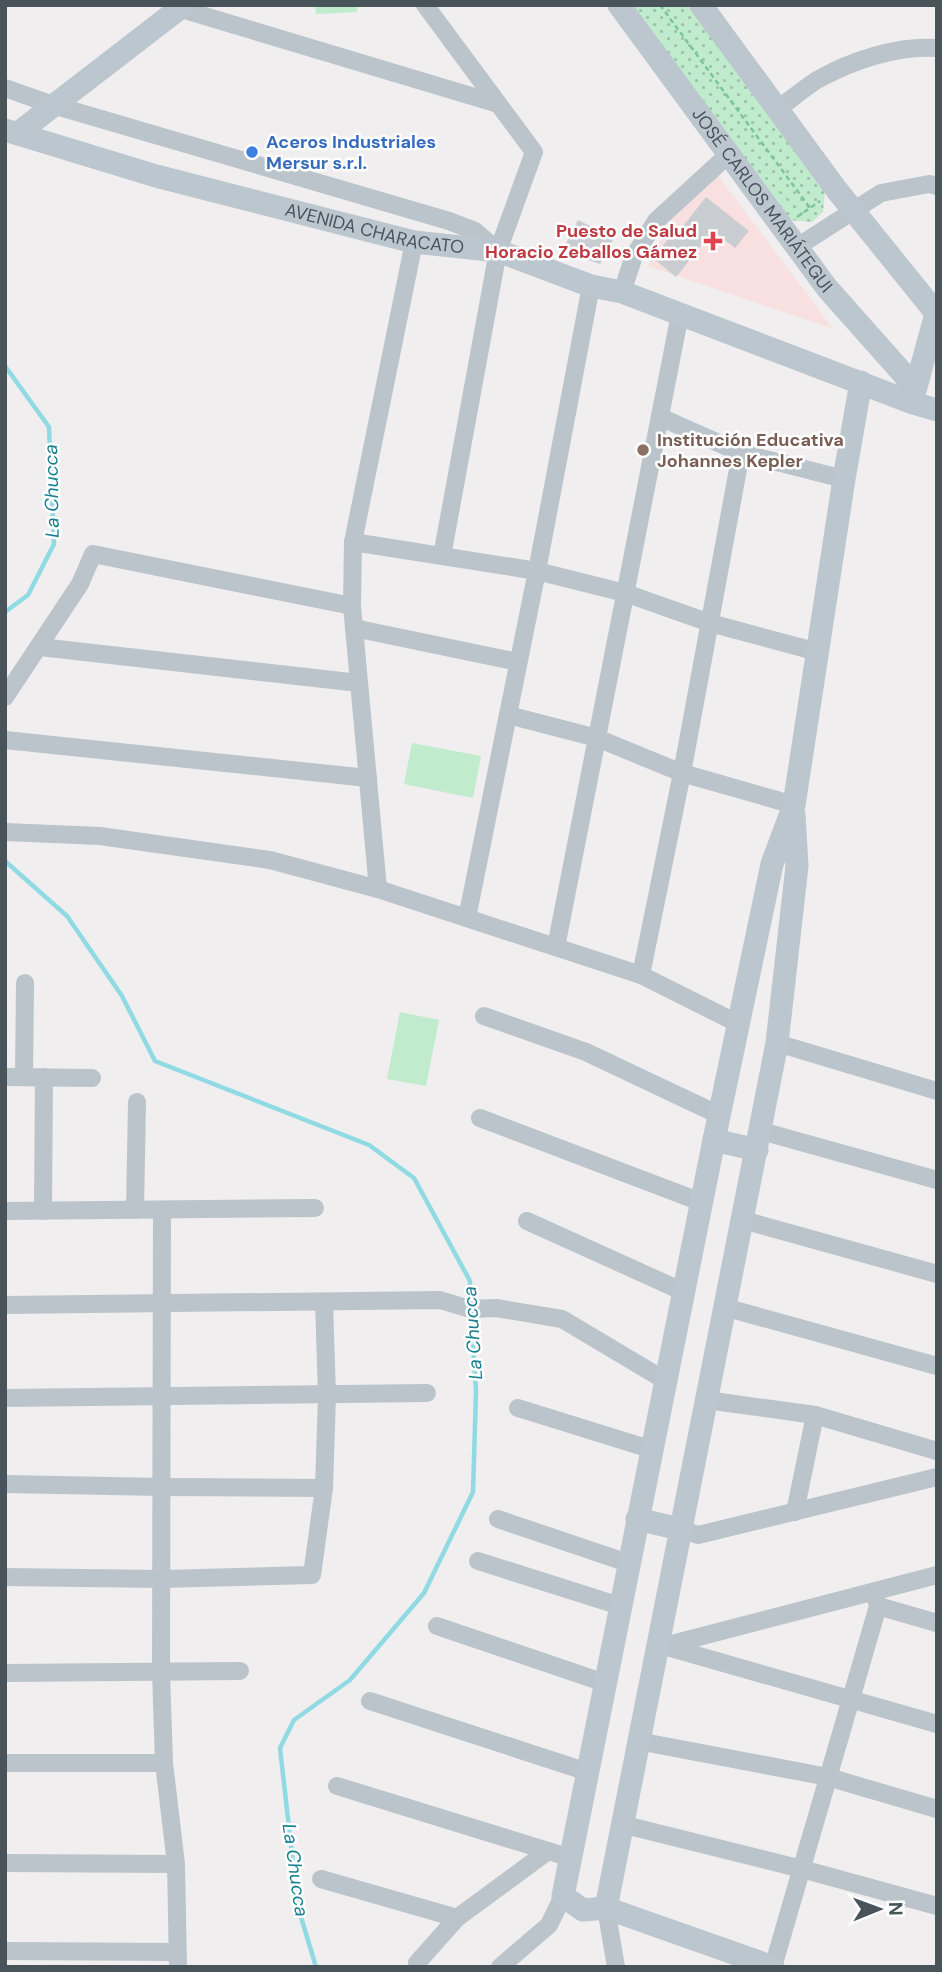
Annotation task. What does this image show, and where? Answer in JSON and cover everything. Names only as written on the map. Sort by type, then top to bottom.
[{"type":"street","points":[[425,5],[534,152],[498,251],[442,556]]},
{"type":"street","name":"JOSÉ CARLOS MARIÁTEGUI","points":[[619,5],[827,288],[914,395]]},
{"type":"street","points":[[701,5],[836,189],[936,311],[914,395]]},
{"type":"street","points":[[11,131],[53,105],[177,7],[498,104]]},
{"type":"street","points":[[778,110],[817,80],[867,58],[919,47],[937,48]]},
{"type":"street","points":[[5,88],[53,105],[449,221],[475,231],[498,251]]},
{"type":"street","name":"AVENIDA CHARACATO","points":[[11,131],[156,176],[414,242],[498,251],[591,286],[622,292],[862,382],[914,395],[937,410]]},
{"type":"street","points":[[622,292],[634,256],[656,221],[729,155]]},
{"type":"street","points":[[797,247],[852,209],[881,193],[929,184],[937,186]]},
{"type":"street","points":[[377,889],[352,606],[354,542],[414,242]]},
{"type":"street","points":[[467,918],[591,286]]},
{"type":"street","points":[[556,947],[680,314]]},
{"type":"street","points":[[500,1967],[549,1925],[563,1896],[713,1140],[772,864],[794,805],[844,479],[862,382]]},
{"type":"street","points":[[660,417],[741,453],[844,479]]},
{"type":"street","points":[[641,975],[682,773],[741,453]]},
{"type":"street","points":[[354,542],[537,571],[625,593],[709,623],[818,652]]},
{"type":"street","points":[[5,697],[80,584],[93,554],[352,606]]},
{"type":"street","points":[[354,628],[518,662]]},
{"type":"street","points":[[40,647],[359,683]]},
{"type":"street","points":[[508,715],[597,738],[682,773],[794,805]]},
{"type":"street","points":[[5,740],[368,778]]},
{"type":"street","points":[[616,1967],[606,1908],[777,1043],[797,866],[794,805]]},
{"type":"street","points":[[5,832],[100,836],[270,860],[377,889],[641,975],[739,1024]]},
{"type":"street","points":[[24,1077],[25,983]]},
{"type":"street","points":[[484,1016],[586,1052],[719,1115]]},
{"type":"street","points":[[777,1043],[937,1091]]},
{"type":"street","points":[[5,1077],[92,1078]]},
{"type":"street","points":[[43,1211],[44,1077]]},
{"type":"street","points":[[135,1210],[137,1102]]},
{"type":"street","points":[[480,1118],[701,1202]]},
{"type":"street","points":[[713,1140],[759,1140],[937,1181]]},
{"type":"street","points":[[5,1211],[315,1208]]},
{"type":"street","points":[[5,1951],[177,1959],[176,1864],[164,1763],[161,1672],[162,1210]]},
{"type":"street","points":[[743,1220],[937,1274]]},
{"type":"street","points":[[527,1221],[684,1292]]},
{"type":"street","points":[[5,1305],[440,1300],[470,1309],[496,1308],[562,1319],[666,1381]]},
{"type":"street","points":[[5,1577],[162,1579],[312,1575],[324,1488],[327,1396],[324,1302]]},
{"type":"street","points":[[724,1307],[937,1366]]},
{"type":"street","points":[[5,1398],[427,1393]]},
{"type":"street","points":[[706,1399],[815,1415],[937,1451]]},
{"type":"street","points":[[519,1408],[650,1449]]},
{"type":"street","points":[[795,1512],[815,1415]]},
{"type":"street","points":[[637,1519],[698,1535],[937,1477]]},
{"type":"street","points":[[5,1484],[324,1488]]},
{"type":"street","points":[[498,1519],[628,1563]]},
{"type":"street","points":[[478,1561],[620,1606]]},
{"type":"street","points":[[660,1645],[876,1599],[937,1575]]},
{"type":"street","points":[[876,1599],[937,1623]]},
{"type":"street","points":[[563,1896],[583,1910],[606,1908],[773,1967],[851,1699],[876,1599]]},
{"type":"street","points":[[437,1626],[605,1682]]},
{"type":"street","points":[[660,1645],[937,1724]]},
{"type":"street","points":[[5,1673],[240,1671]]},
{"type":"street","points":[[370,1701],[588,1772]]},
{"type":"street","points":[[638,1741],[828,1777],[937,1809]]},
{"type":"street","points":[[5,1763],[164,1763]]},
{"type":"street","points":[[337,1786],[571,1858]]},
{"type":"street","points":[[621,1825],[802,1868],[937,1906]]},
{"type":"street","points":[[417,1963],[457,1918],[548,1851]]},
{"type":"street","points":[[5,1863],[176,1864]]},
{"type":"street","points":[[321,1879],[457,1918]]},
{"type":"path","points":[[660,5],[810,208]]},
{"type":"path","points":[[782,226],[836,189]]},
{"type":"shaded area","name":"Puesto de Salud Horacio Zeballos Gámez","points":[[716,173],[833,329],[648,266],[672,216]]},
{"type":"green space","points":[[315,5],[357,5],[357,12],[316,14]]},
{"type":"green space","points":[[628,5],[692,5],[825,191],[823,212],[812,222],[788,220]]},
{"type":"green space","points":[[412,743],[481,756],[473,798],[404,784]]},
{"type":"green space","points":[[400,1012],[439,1020],[426,1086],[387,1079]]},
{"type":"building","points":[[706,197],[749,231],[735,248],[713,231],[676,277],[654,259],[676,227],[680,230]]},
{"type":"building","points":[[578,220],[614,238],[600,264],[562,251]]},
{"type":"waterway","name":"La Chucca","points":[[5,366],[49,427],[54,544],[28,595],[5,612]]},
{"type":"waterway","name":"La Chucca","points":[[5,861],[67,916],[122,996],[155,1061],[369,1145],[414,1178],[470,1281],[470,1305]]},
{"type":"waterway","name":"La Chucca","points":[[316,1967],[298,1907],[280,1748],[294,1720],[350,1680],[424,1593],[473,1492],[476,1391],[471,1314]]},
{"type":"place","name":"Aceros Industriales Mersur s.r.l.","points":[[252,152]]},
{"type":"place","name":"Puesto de Salud Horacio Zeballos Gámez","points":[[713,241]]},
{"type":"place","name":"Institución Educativa Johannes Kepler","points":[[643,450]]}]
